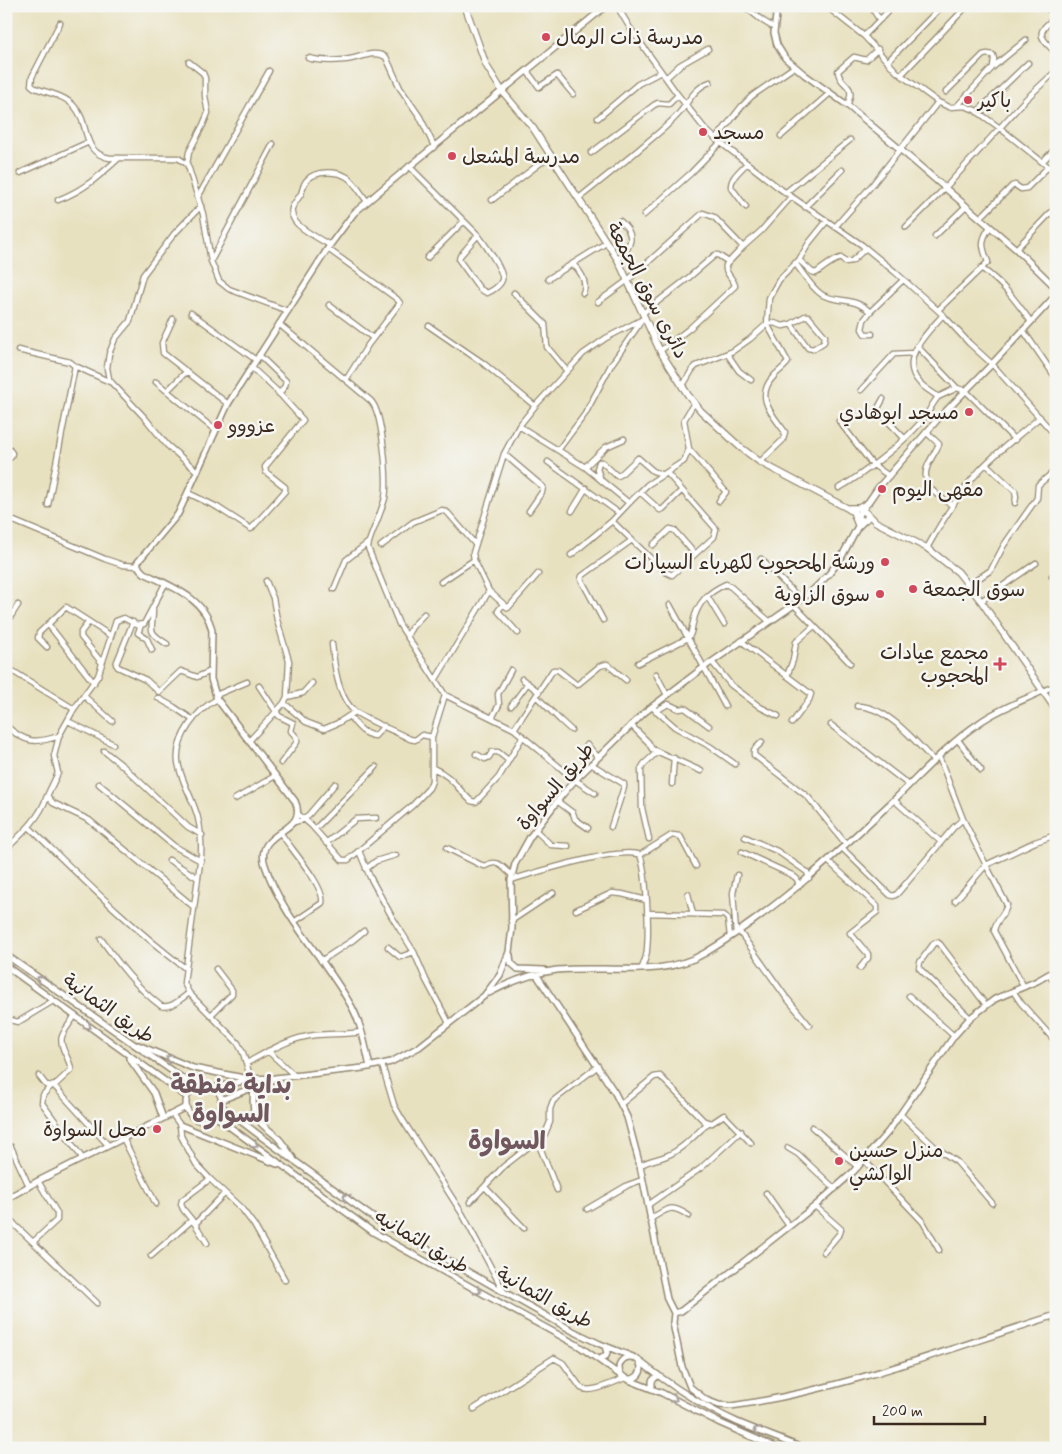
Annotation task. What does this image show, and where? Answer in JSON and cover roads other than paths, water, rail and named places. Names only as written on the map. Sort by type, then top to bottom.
[{"type":"main road","name":"دائرى سوق الجمعة","points":[[465,6],[482,57],[502,91],[533,128],[618,260],[660,351],[694,403],[728,437],[760,462],[926,548]]},
{"type":"main road","points":[[858,527],[849,509],[859,508],[869,502]]},
{"type":"main road","points":[[926,548],[958,572],[981,601],[1056,710]]},
{"type":"street","points":[[138,566],[137,563],[140,559],[165,532],[178,514],[228,404],[348,220],[367,201],[409,166],[606,6]]},
{"type":"street","points":[[617,6],[661,72],[705,129],[746,164],[785,193],[866,248],[938,310],[992,364],[1056,436]]},
{"type":"street","points":[[744,6],[773,27]]},
{"type":"street","points":[[777,6],[773,27],[777,45],[785,58],[847,105],[901,150],[1016,249],[1056,288]]},
{"type":"street","points":[[826,6],[864,36],[901,75],[938,102],[946,106],[968,107],[977,112],[1056,173]]},
{"type":"street","points":[[871,6],[881,19]]},
{"type":"street","points":[[864,36],[893,6]]},
{"type":"street","points":[[888,62],[942,6]]},
{"type":"street","points":[[901,75],[967,6]]},
{"type":"street","points":[[1046,6],[1056,17],[1044,26],[1041,38],[1056,53]]},
{"type":"street","points":[[60,24],[32,77],[31,85],[63,98],[75,107],[81,116],[89,142],[100,156],[118,158],[178,158],[187,164]]},
{"type":"street","points":[[956,107],[993,67],[1026,40]]},
{"type":"street","points":[[666,78],[680,65],[708,49]]},
{"type":"street","points":[[847,105],[851,97],[850,89],[838,72],[854,57],[866,60],[878,49]]},
{"type":"street","points":[[308,58],[343,60],[376,54],[386,57],[400,88],[420,117],[434,146]]},
{"type":"street","points":[[946,92],[983,55],[993,55],[993,67]]},
{"type":"street","points":[[189,62],[203,73],[205,78],[204,96],[208,113],[189,152],[187,164],[206,225],[211,261],[219,281],[229,289],[288,311]]},
{"type":"street","points":[[977,112],[1028,63]]},
{"type":"street","points":[[644,215],[691,174],[718,141],[742,106],[794,66]]},
{"type":"street","points":[[906,227],[945,188],[1026,99],[1056,71]]},
{"type":"street","points":[[198,196],[269,72]]},
{"type":"street","points":[[526,72],[539,87],[559,76],[573,94]]},
{"type":"street","points":[[598,118],[638,84],[661,72]]},
{"type":"street","points":[[579,198],[630,159],[680,112],[685,103],[698,89],[710,82]]},
{"type":"street","points":[[781,136],[830,93]]},
{"type":"street","points":[[591,153],[654,105],[658,103],[669,104],[678,95]]},
{"type":"street","points":[[835,228],[901,150],[938,102]]},
{"type":"street","points":[[785,193],[850,140]]},
{"type":"street","points":[[20,172],[89,142]]},
{"type":"street","points":[[211,261],[274,144]]},
{"type":"street","points":[[1042,162],[1056,148]]},
{"type":"street","points":[[492,200],[551,155]]},
{"type":"street","points":[[58,200],[87,186],[118,158]]},
{"type":"street","points":[[746,164],[732,179],[731,183],[731,187],[746,207]]},
{"type":"street","points":[[409,166],[478,235],[501,271],[500,283],[487,293],[480,289],[458,260],[478,235]]},
{"type":"street","points":[[980,218],[1012,186],[1021,189],[1027,188],[1048,167]]},
{"type":"street","points":[[805,207],[842,170]]},
{"type":"street","points":[[346,380],[373,338],[399,306],[399,301],[298,224],[292,215],[292,204],[300,195],[306,180],[321,173],[331,173],[346,177],[367,201]]},
{"type":"street","points":[[660,351],[690,328],[734,288],[735,283],[725,269],[727,261],[761,231],[791,197]]},
{"type":"street","points":[[197,471],[167,445],[112,383],[109,379],[107,368],[109,354],[115,339],[132,316],[143,275],[174,234],[201,206]]},
{"type":"street","points":[[935,236],[966,206]]},
{"type":"street","points":[[1016,249],[1056,207]]},
{"type":"street","points":[[598,302],[628,280],[703,213],[714,217],[743,247]]},
{"type":"street","points":[[427,258],[464,221]]},
{"type":"street","points":[[618,260],[627,252],[630,244],[627,227],[620,221]]},
{"type":"street","points":[[760,462],[783,440],[785,435],[785,432],[765,402],[764,395],[772,377],[788,362],[767,324],[768,306],[772,291],[779,280],[797,262],[826,222]]},
{"type":"street","points":[[938,310],[988,261],[983,252],[982,244],[983,238],[990,227]]},
{"type":"street","points":[[548,279],[606,243]]},
{"type":"street","points":[[797,262],[816,273],[828,262],[841,258],[846,262],[852,260],[866,248]]},
{"type":"street","points":[[538,574],[508,608],[489,591],[474,560],[473,553],[504,454],[519,426],[583,354],[606,338],[643,317],[715,255],[727,261]]},
{"type":"street","points":[[797,262],[823,295],[851,301],[863,306],[870,312]]},
{"type":"street","points":[[573,264],[584,280],[586,288],[583,293]]},
{"type":"street","points":[[981,268],[1000,282],[1031,322]]},
{"type":"street","points":[[872,334],[865,334],[862,329],[864,320],[903,280]]},
{"type":"street","points":[[514,293],[545,324],[547,346],[567,371]]},
{"type":"street","points":[[869,502],[926,432],[1056,295]]},
{"type":"street","points":[[329,305],[373,338]]},
{"type":"street","points":[[192,313],[257,357],[286,381],[279,394]]},
{"type":"street","points":[[938,397],[919,382],[912,366],[916,346],[943,315]]},
{"type":"street","points":[[682,387],[696,366],[728,354],[750,340],[767,324],[774,322],[783,326],[808,316],[825,336],[824,342],[817,348],[811,349],[791,324]]},
{"type":"street","points":[[559,449],[585,414],[608,371],[643,317]]},
{"type":"street","points":[[173,319],[162,343],[163,353],[228,404]]},
{"type":"street","points":[[279,324],[374,404],[382,431],[386,487],[380,513],[369,542],[370,554],[399,624],[436,679],[444,695],[514,729],[575,780],[594,793]]},
{"type":"street","points":[[429,326],[483,362],[535,406]]},
{"type":"street","points":[[1023,330],[1056,378]]},
{"type":"street","points":[[916,346],[957,388],[966,391],[1014,440]]},
{"type":"street","points":[[18,350],[70,362],[112,383]]},
{"type":"street","points":[[862,390],[890,356],[897,353],[914,353]]},
{"type":"street","points":[[728,354],[739,371],[751,380]]},
{"type":"street","points":[[48,505],[75,366]]},
{"type":"street","points":[[188,493],[217,507],[249,528],[254,527],[285,488],[266,472],[265,467],[303,420],[251,367]]},
{"type":"street","points":[[167,391],[186,372]]},
{"type":"street","points":[[156,382],[215,430]]},
{"type":"street","points":[[839,488],[904,438],[921,422],[938,397],[957,388]]},
{"type":"street","points":[[883,399],[877,410],[904,438]]},
{"type":"street","points":[[694,403],[684,420],[689,449],[726,492],[719,501]]},
{"type":"street","points":[[926,548],[952,506],[974,477],[986,464],[1040,417]]},
{"type":"street","points":[[840,422],[872,464],[889,476]]},
{"type":"street","points":[[519,426],[586,466],[629,503]]},
{"type":"street","points":[[926,432],[939,444],[927,467],[925,477],[927,483],[931,490],[952,506]]},
{"type":"street","points":[[586,466],[606,447],[624,439]]},
{"type":"street","points":[[6,445],[12,453],[11,457],[6,460]]},
{"type":"street","points":[[571,555],[612,521],[647,484],[666,474],[684,461],[689,449]]},
{"type":"street","points":[[504,454],[543,487],[542,492],[529,511]]},
{"type":"street","points":[[601,478],[597,469],[599,462],[602,462],[618,476],[638,458],[653,471],[666,474],[716,529],[714,537],[672,575],[668,575],[612,521]]},
{"type":"street","points":[[548,462],[619,513]]},
{"type":"street","points":[[986,464],[1015,491],[1015,503]]},
{"type":"street","points":[[968,585],[991,570],[1004,545],[1037,498],[1038,485],[1056,470]]},
{"type":"street","points":[[572,511],[586,488]]},
{"type":"street","points":[[640,492],[660,510],[682,490]]},
{"type":"street","name":"طريق السواوة","points":[[214,1088],[250,1079],[295,1076],[382,1065],[404,1057],[484,996],[500,975],[510,950],[512,921],[511,878],[518,857],[557,801],[575,780],[631,725],[654,708],[667,695],[814,589],[835,567],[847,550],[869,502]]},
{"type":"street","points":[[381,546],[413,522],[442,510],[448,513],[475,544]]},
{"type":"street","points":[[6,520],[14,520],[105,559],[123,565],[138,566],[144,573],[189,597],[197,604],[207,617],[212,631],[210,671],[217,697],[294,801],[298,814],[306,819],[338,857],[345,861],[413,805],[429,788],[432,781],[433,768],[432,737],[444,695]]},
{"type":"street","points":[[653,546],[670,529],[674,530],[695,554]]},
{"type":"street","points":[[603,620],[581,579],[582,576],[632,540]]},
{"type":"street","points":[[334,589],[346,560],[369,542]]},
{"type":"street","points":[[441,582],[474,560]]},
{"type":"street","points":[[761,560],[801,600]]},
{"type":"street","points":[[981,601],[1036,564]]},
{"type":"street","points":[[1052,576],[1056,582]]},
{"type":"street","points":[[249,741],[284,704],[288,697],[289,661],[277,620],[273,598],[266,581]]},
{"type":"street","points":[[152,650],[147,639],[138,633],[165,584]]},
{"type":"street","points":[[638,663],[688,638],[691,634],[693,620],[701,601],[726,584],[732,587],[770,621]]},
{"type":"street","points":[[436,679],[489,591]]},
{"type":"street","points":[[708,596],[724,624]]},
{"type":"street","points":[[502,604],[498,611],[518,633]]},
{"type":"street","points":[[670,605],[703,668],[719,693],[724,706]]},
{"type":"street","points":[[794,605],[850,663]]},
{"type":"street","points":[[6,624],[18,606]]},
{"type":"street","points":[[47,647],[38,636],[66,608],[111,636]]},
{"type":"street","points":[[152,608],[152,632],[167,644]]},
{"type":"street","points":[[407,636],[412,627],[424,614]]},
{"type":"street","points":[[6,849],[29,827],[43,809],[58,773],[54,756],[60,736],[74,708],[94,683],[116,621],[124,618],[141,625]]},
{"type":"street","points":[[133,622],[116,664],[118,667],[146,680],[160,692],[182,671],[197,677],[210,671]]},
{"type":"street","points":[[88,623],[81,632],[81,637],[102,663]]},
{"type":"street","points":[[48,624],[94,683]]},
{"type":"street","points":[[787,676],[793,660],[796,642],[814,626]]},
{"type":"street","points":[[741,641],[811,694],[809,700],[792,723]]},
{"type":"street","points":[[332,644],[342,693],[355,712],[413,740],[422,735],[432,737]]},
{"type":"street","points":[[712,662],[731,685],[760,707],[778,716]]},
{"type":"street","points":[[514,729],[553,670],[558,670],[577,685],[600,666],[607,664],[626,680]]},
{"type":"street","points":[[6,667],[74,708]]},
{"type":"street","points":[[492,718],[500,705],[498,694],[511,670]]},
{"type":"street","points":[[656,674],[667,695]]},
{"type":"street","points":[[522,679],[528,683],[560,720],[572,730]]},
{"type":"street","points":[[134,1044],[149,1048],[194,1068],[250,1079],[247,1063],[238,1043],[184,986],[201,861],[202,835],[197,813],[178,762],[181,742],[193,720],[217,697],[247,682]]},
{"type":"street","points":[[288,697],[303,693],[312,683]]},
{"type":"street","points":[[512,706],[528,683]]},
{"type":"street","points":[[510,950],[511,963],[518,969],[557,970],[658,968],[683,963],[705,953],[737,932],[809,878],[937,759],[984,719],[1056,685]]},
{"type":"street","points":[[259,686],[276,712],[284,720],[292,721],[293,723],[291,731],[297,738],[297,742],[281,763]]},
{"type":"street","points":[[84,696],[112,720]]},
{"type":"street","points":[[158,698],[193,720]]},
{"type":"street","points":[[284,704],[306,722],[319,728],[327,728],[355,712]]},
{"type":"street","points":[[654,708],[668,704],[680,709],[685,708],[709,726]]},
{"type":"street","points":[[856,706],[868,707],[899,726],[937,759],[963,819],[1007,905],[994,925],[994,931],[1024,987]]},
{"type":"street","points":[[654,708],[674,726],[711,747],[735,764]]},
{"type":"street","points":[[349,716],[368,735],[375,736],[384,726]]},
{"type":"street","points":[[68,721],[113,744]]},
{"type":"street","points":[[631,725],[648,742],[652,749],[701,771]]},
{"type":"street","points":[[831,725],[910,785]]},
{"type":"street","points":[[6,726],[30,741],[42,742],[60,736]]},
{"type":"street","points":[[433,768],[457,784],[471,801],[476,802],[493,784],[523,736]]},
{"type":"street","points":[[958,740],[981,770]]},
{"type":"street","points":[[762,742],[754,750],[754,755],[808,797],[844,846],[894,896],[963,819]]},
{"type":"street","points":[[587,746],[598,757]]},
{"type":"street","points":[[104,751],[123,766],[188,827],[202,835]]},
{"type":"street","points":[[476,754],[485,759],[492,752],[498,752],[508,760]]},
{"type":"street","points":[[649,839],[642,808],[641,768],[657,752]]},
{"type":"street","points":[[672,784],[674,758]]},
{"type":"street","points":[[591,764],[624,784],[611,827]]},
{"type":"street","points":[[315,829],[376,767]]},
{"type":"street","points":[[235,799],[275,776]]},
{"type":"street","points":[[99,784],[174,846],[201,861]]},
{"type":"street","points":[[335,784],[306,819],[294,822],[271,838],[265,846],[263,860],[277,892],[294,922],[350,1002],[362,1032],[370,1067]]},
{"type":"street","points":[[47,796],[53,803],[89,820],[194,907]]},
{"type":"street","points":[[894,800],[941,842]]},
{"type":"street","points":[[557,801],[573,813],[575,820],[588,828]]},
{"type":"street","points":[[294,822],[298,814]]},
{"type":"street","points":[[326,843],[356,819],[376,818]]},
{"type":"street","points":[[29,827],[158,948],[185,968]]},
{"type":"street","points":[[535,830],[551,845],[568,846]]},
{"type":"street","points":[[280,832],[310,872],[323,898],[322,903],[294,922]]},
{"type":"street","points":[[640,855],[672,835],[677,835],[680,836],[696,866]]},
{"type":"street","points":[[955,901],[986,864],[1035,842],[1056,835]]},
{"type":"street","points":[[745,837],[777,851],[807,872],[809,878]]},
{"type":"street","points":[[446,848],[481,865],[485,866],[491,862],[496,862],[511,878],[549,868],[625,853],[640,855]]},
{"type":"street","points":[[359,851],[366,869],[392,918],[414,952],[426,980],[449,1023]]},
{"type":"street","points":[[742,852],[798,879],[799,886]]},
{"type":"street","points":[[366,869],[376,861],[396,855]]},
{"type":"street","points":[[640,855],[646,900],[647,950],[642,968]]},
{"type":"street","points":[[169,860],[198,878]]},
{"type":"street","points":[[828,861],[877,906],[876,912],[850,933],[868,954],[868,958],[860,968]]},
{"type":"street","points":[[737,875],[733,893],[737,932],[809,1025]]},
{"type":"street","points":[[512,921],[553,893]]},
{"type":"street","points":[[576,910],[612,893],[646,900]]},
{"type":"street","points":[[688,894],[693,914]]},
{"type":"street","points":[[646,913],[724,915],[727,917],[730,936]]},
{"type":"street","points":[[321,960],[364,931]]},
{"type":"street","points":[[101,938],[134,982],[144,993],[161,1006],[167,1008],[189,993]]},
{"type":"street","points":[[970,1018],[918,968],[920,962],[934,943],[940,944],[986,1005]]},
{"type":"street","points":[[388,947],[400,957],[414,952]]},
{"type":"street","name":"طريق الثمانية","points":[[6,955],[195,1087]]},
{"type":"street","points":[[6,966],[186,1098]]},
{"type":"street","points":[[211,1015],[232,994],[232,990],[216,969]]},
{"type":"street","points":[[484,996],[513,982],[536,974],[557,970]]},
{"type":"street","points":[[674,1313],[681,1311],[816,1206],[858,1167],[901,1115],[954,1036],[970,1018],[986,1005],[1056,970]]},
{"type":"street","points":[[536,974],[598,1066],[628,1117],[640,1166],[667,1300],[674,1313],[673,1323],[682,1367],[690,1387],[706,1400],[724,1406],[820,1389],[867,1377],[1055,1316],[1056,1325]]},
{"type":"street","points":[[1049,975],[1056,984]]},
{"type":"street","points":[[1013,991],[1021,1003],[1056,1042]]},
{"type":"street","points":[[909,996],[954,1036]]},
{"type":"street","points":[[6,1019],[18,1022],[53,1001]]},
{"type":"street","points":[[74,1017],[60,1040],[71,1070],[43,1095],[42,1102],[83,1159]]},
{"type":"street","points":[[247,1063],[281,1043],[309,1036],[362,1032]]},
{"type":"street","points":[[268,1051],[295,1076]]},
{"type":"street","points":[[126,1053],[154,1094],[163,1118]]},
{"type":"street","points":[[382,1065],[394,1105],[402,1120],[463,1215],[504,1292]]},
{"type":"street","points":[[470,1202],[503,1167],[545,1134],[552,1101],[598,1066]]},
{"type":"street","points":[[39,1076],[46,1085],[52,1086],[108,1145]]},
{"type":"street","points":[[621,1104],[654,1077],[660,1076],[708,1123]]},
{"type":"street","points":[[221,1100],[275,1078]]},
{"type":"street","points":[[205,1085],[214,1088],[218,1091],[221,1106],[215,1116],[207,1120],[198,1119],[186,1107],[186,1098],[195,1087],[205,1085]]},
{"type":"street","points":[[254,1088],[252,1105],[255,1117],[260,1124],[282,1142],[294,1160]]},
{"type":"street","name":"طريق الثمانية","points":[[221,1106],[262,1138],[378,1220],[504,1292],[605,1346],[635,1359],[678,1389],[736,1421],[802,1448]]},
{"type":"street","points":[[6,1199],[108,1145],[186,1107]]},
{"type":"street","points":[[172,1114],[180,1125],[181,1136],[196,1164],[236,1202],[254,1225],[285,1280]]},
{"type":"street","points":[[640,1166],[647,1161],[666,1157],[708,1123],[712,1123],[724,1115],[741,1130],[751,1143]]},
{"type":"street","points":[[901,1115],[935,1147],[957,1162],[992,1203]]},
{"type":"street","name":"طريق الثمانيه","points":[[215,1116],[373,1232],[579,1346],[625,1378],[677,1400],[718,1422],[778,1448]]},
{"type":"street","points":[[180,1125],[286,1168]]},
{"type":"street","points":[[812,1127],[858,1167]]},
{"type":"street","points":[[648,1205],[701,1168],[741,1130]]},
{"type":"street","points":[[123,1138],[156,1204]]},
{"type":"street","points":[[537,1140],[557,1190]]},
{"type":"street","points":[[11,1147],[29,1186]]},
{"type":"street","points":[[788,1148],[798,1154],[835,1189]]},
{"type":"street","points":[[864,1160],[923,1222],[939,1250]]},
{"type":"street","points":[[207,1243],[194,1222],[182,1209],[181,1202],[210,1179]]},
{"type":"street","points":[[587,1209],[628,1185],[642,1180]]},
{"type":"street","points":[[33,1242],[58,1217],[38,1181]]},
{"type":"street","points":[[485,1187],[524,1228]]},
{"type":"street","points":[[151,1256],[194,1222],[225,1193]]},
{"type":"street","points":[[766,1193],[790,1226]]},
{"type":"street","points":[[6,1205],[13,1222],[97,1303]]},
{"type":"street","points":[[816,1206],[841,1229],[840,1233],[824,1252]]},
{"type":"street","points":[[650,1219],[671,1208],[679,1209],[689,1216]]},
{"type":"street","points":[[599,1359],[606,1356],[605,1346]]},
{"type":"street","points":[[474,1409],[554,1358],[560,1361],[581,1388],[585,1390],[591,1390],[625,1378],[638,1377],[641,1373],[641,1365],[635,1359],[627,1358],[621,1362],[619,1370],[625,1378]]},
{"type":"street","points":[[652,1389],[652,1381],[658,1375]]},
{"type":"street","points":[[678,1389],[687,1379]]},
{"type":"place","name":"مدرسة ذات الرمال","points":[[546,37]]},
{"type":"place","name":"باكير","points":[[968,100]]},
{"type":"place","name":"مسجد","points":[[703,132]]},
{"type":"place","name":"مدرسة المشعل","points":[[452,156]]},
{"type":"place","name":"مسجد ابوهادي","points":[[969,412]]},
{"type":"place","name":"عزووو","points":[[218,425]]},
{"type":"place","name":"مقهى اليوم","points":[[882,489]]},
{"type":"place","name":"ورشة المحجوب لكهرباء السيارات","points":[[885,562]]},
{"type":"place","name":"سوق الجمعة","points":[[913,589]]},
{"type":"place","name":"سوق الزاوية","points":[[880,594]]},
{"type":"place","name":"مجمع عيادات المحجوب","points":[[1000,664]]},
{"type":"place","name":"محل السواوة","points":[[157,1129]]},
{"type":"place","name":"منزل حسين الواكشي","points":[[839,1161]]},
{"type":"district","name":"بداية منطقة السواوة","points":[[231,1098]]},
{"type":"district","name":"السواوة","points":[[507,1140]]}]
